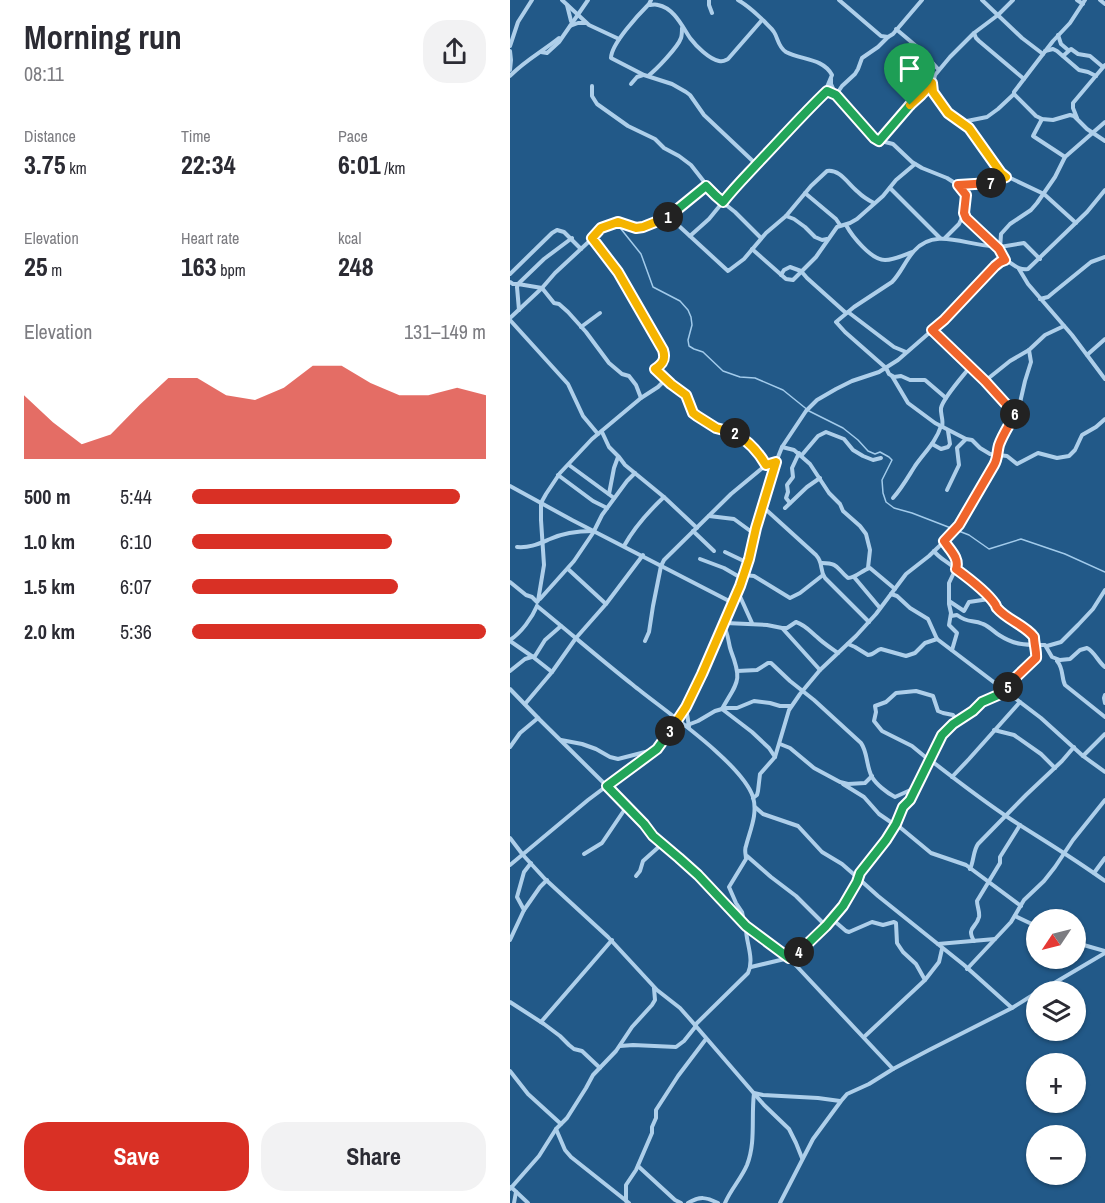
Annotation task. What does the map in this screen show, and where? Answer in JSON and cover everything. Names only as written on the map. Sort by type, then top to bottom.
[{"type":"street","points":[[510,46],[518,21],[532,0]]},
{"type":"street","points":[[562,0],[586,23],[619,39]]},
{"type":"street","points":[[510,76],[557,40],[588,0]]},
{"type":"street","points":[[757,165],[704,115],[690,95],[672,84],[645,75],[610,58],[610,54],[619,39],[652,0],[669,10],[679,20],[691,39],[704,52],[723,62],[762,20]]},
{"type":"street","points":[[709,0],[712,13]]},
{"type":"street","points":[[738,0],[751,8],[774,33],[785,51],[829,69],[832,75],[831,84],[836,95],[874,138],[893,144],[915,164],[947,178],[958,185],[966,195],[964,213],[958,224],[942,238],[922,244],[913,252],[892,282],[836,322],[886,368],[908,403],[941,427],[972,440],[986,452],[1007,456],[1017,464],[1038,453],[1066,458],[1075,450],[1082,435],[1105,419]]},
{"type":"street","points":[[839,0],[881,36],[888,37]]},
{"type":"street","points":[[836,95],[858,69],[862,58],[892,34],[922,0]]},
{"type":"street","points":[[982,0],[1022,38],[1043,53]]},
{"type":"street","points":[[879,141],[932,83],[938,69],[974,33],[1013,0]]},
{"type":"street","points":[[962,122],[987,117],[1014,94],[1014,90],[1070,23],[1084,2],[1077,0]]},
{"type":"street","points":[[1100,0],[1105,3]]},
{"type":"street","points":[[567,5],[571,23]]},
{"type":"street","points":[[648,6],[658,5]]},
{"type":"street","points":[[567,28],[578,23],[586,23]]},
{"type":"street","points":[[631,84],[637,77],[645,75],[661,64],[679,42],[682,27]]},
{"type":"street","points":[[896,29],[922,51],[938,69]]},
{"type":"street","points":[[974,33],[979,41],[1024,79]]},
{"type":"street","points":[[1058,35],[1061,44],[1068,50]]},
{"type":"street","points":[[1043,53],[1053,49],[1071,50],[1090,56],[1104,66],[1073,103],[1079,122]]},
{"type":"street","points":[[1053,49],[1079,70],[1096,76]]},
{"type":"street","points":[[1063,56],[1068,50]]},
{"type":"street","points":[[510,51],[510,70]]},
{"type":"street","points":[[690,236],[709,219],[740,181],[799,117],[827,91],[831,78]]},
{"type":"street","points":[[932,83],[933,92],[948,113],[969,128],[1001,173],[1044,194],[1077,222]]},
{"type":"street","points":[[592,86],[592,96],[597,104],[628,126],[656,139],[663,148],[691,165],[706,186],[761,238]]},
{"type":"street","points":[[827,91],[836,95]]},
{"type":"street","points":[[1014,94],[1036,117],[1053,120],[1074,116],[1105,141]]},
{"type":"street","points":[[1042,119],[1033,136],[1065,157]]},
{"type":"street","points":[[998,248],[1001,234],[1010,224],[1033,208],[1060,170],[1065,157],[1105,122]]},
{"type":"street","points":[[752,249],[781,275],[788,280],[793,280],[816,257],[834,230],[840,225],[846,225],[857,219],[915,164]]},
{"type":"street","points":[[665,219],[672,220],[728,271],[740,263],[825,172],[830,170],[837,173],[874,204]]},
{"type":"street","points":[[958,185],[987,183],[1006,177]]},
{"type":"street","points":[[706,186],[665,219],[636,228],[618,222],[601,228],[510,319],[568,384],[583,416],[600,433],[609,447],[625,465],[664,497],[705,544],[714,551]]},
{"type":"street","points":[[890,188],[942,238],[998,248],[1024,243],[1040,259]]},
{"type":"street","points":[[964,213],[966,218],[998,248],[1005,260],[1023,270],[1028,269],[1040,259],[1087,212],[1105,190]]},
{"type":"street","points":[[805,194],[840,225]]},
{"type":"street","points":[[786,216],[805,226],[819,239],[828,239]]},
{"type":"street","points":[[846,225],[865,249],[879,259],[887,260],[913,252]]},
{"type":"street","points":[[510,274],[554,232],[560,230],[572,238],[581,249]]},
{"type":"street","points":[[519,310],[518,284],[544,259],[572,238]]},
{"type":"street","points":[[592,238],[618,272],[660,343],[665,356],[663,363],[655,369],[686,395],[693,413],[716,428],[745,439],[766,465]]},
{"type":"street","points":[[1040,299],[1054,292],[1091,262],[1105,257]]},
{"type":"street","points":[[510,865],[588,800],[657,749],[678,721],[725,625],[738,591],[776,462],[808,409],[819,399],[844,385],[886,368],[906,353],[944,320],[995,266],[1005,260]]},
{"type":"street","points":[[781,275],[790,267],[801,271],[847,312],[894,348],[906,353]]},
{"type":"street","points":[[1018,268],[1105,380]]},
{"type":"street","points":[[510,282],[542,288],[554,303],[559,304],[568,312],[609,363],[622,374],[629,376],[641,398]]},
{"type":"street","points":[[581,327],[600,313]]},
{"type":"street","points":[[985,381],[1010,361],[1029,350],[1045,335],[1064,326]]},
{"type":"street","points":[[932,330],[985,381],[1015,415]]},
{"type":"street","points":[[1087,355],[1105,339]]},
{"type":"street","points":[[753,798],[757,795],[760,774],[775,757],[791,706],[803,690],[869,621],[906,574],[934,551],[959,525],[994,465],[998,447],[1019,407],[1031,362],[1029,350]]},
{"type":"street","points":[[893,498],[932,444],[943,420],[941,408],[970,367]]},
{"type":"street","points":[[892,376],[901,376],[910,380],[925,380],[946,398]]},
{"type":"street","points":[[538,603],[544,565],[541,503],[558,476],[592,439],[666,379]]},
{"type":"street","points":[[932,444],[938,448],[948,447],[950,444],[948,430]]},
{"type":"street","points":[[790,503],[786,498],[787,485],[793,477],[792,468],[800,454],[818,436],[826,432],[844,439],[853,450],[863,456],[873,459],[881,458]]},
{"type":"street","points":[[947,490],[959,465],[957,448],[966,439]]},
{"type":"street","points":[[783,447],[788,447],[800,454],[810,464],[843,511],[866,534],[870,555],[868,568],[848,578],[836,565],[822,563]]},
{"type":"street","points":[[609,494],[614,468],[619,457]]},
{"type":"street","points":[[645,641],[661,566],[665,558],[731,494],[766,465],[776,462]]},
{"type":"street","points":[[569,465],[614,498]]},
{"type":"street","points":[[552,672],[510,641],[525,626],[538,603],[585,546],[607,507],[634,473]]},
{"type":"street","points":[[558,476],[593,501],[607,507]]},
{"type":"street","points":[[785,508],[820,478]]},
{"type":"street","points":[[510,486],[733,603]]},
{"type":"street","points":[[624,546],[646,516],[664,497]]},
{"type":"street","points":[[762,506],[816,555],[822,563],[823,575],[869,621]]},
{"type":"street","points":[[708,516],[734,519],[755,532]]},
{"type":"street","points":[[517,546],[534,546],[550,538],[566,534],[594,531]]},
{"type":"street","points":[[944,541],[953,552],[957,562],[950,581],[950,625],[957,633],[952,650]]},
{"type":"street","points":[[751,967],[789,958],[798,953],[826,926],[845,903],[860,873],[896,824],[942,735],[982,702],[998,695],[1008,687],[1036,658],[1034,637],[1005,616],[984,592],[934,551]]},
{"type":"street","points":[[725,552],[748,563]]},
{"type":"street","points":[[525,704],[643,555]]},
{"type":"street","points":[[700,559],[743,577],[754,576],[790,598],[823,575]]},
{"type":"street","points":[[868,568],[895,589]]},
{"type":"street","points":[[568,569],[606,604]]},
{"type":"street","points":[[854,577],[880,608]]},
{"type":"street","points":[[510,582],[532,597],[561,626],[631,684],[686,725],[735,771],[753,798],[755,807],[753,825],[745,849],[746,855],[743,864],[729,885],[729,890],[742,912],[751,967],[676,1047],[620,1046]]},
{"type":"street","points":[[951,616],[957,615],[966,621],[982,623],[1015,644],[1034,646],[1059,644],[1093,609],[1105,590]]},
{"type":"street","points":[[738,591],[752,624]]},
{"type":"street","points":[[891,594],[928,619],[937,639],[1105,771]]},
{"type":"street","points":[[949,602],[964,611],[969,602],[990,599]]},
{"type":"street","points":[[725,625],[752,624],[787,628],[799,622],[838,653]]},
{"type":"street","points":[[722,709],[736,682],[737,671],[725,625]]},
{"type":"street","points":[[510,671],[525,659],[533,657],[545,640],[561,626]]},
{"type":"street","points":[[782,628],[820,670]]},
{"type":"street","points":[[848,644],[868,655],[881,649],[906,656],[937,639]]},
{"type":"street","points":[[1047,646],[1049,654],[1062,668],[1065,685],[1105,717]]},
{"type":"street","points":[[1057,660],[1070,659],[1080,650],[1087,648],[1105,667]]},
{"type":"street","points":[[737,671],[757,670],[771,663],[861,742],[872,776],[887,792],[895,797],[916,788]]},
{"type":"street","points":[[510,688],[627,806],[653,836],[698,875],[745,924],[789,958],[893,1069]]},
{"type":"street","points":[[958,721],[952,715],[938,711],[931,695],[916,691],[896,693],[886,702],[875,706],[874,721],[879,728],[912,746],[1006,816],[1105,881]]},
{"type":"street","points":[[1105,695],[1105,703]]},
{"type":"street","points":[[686,725],[698,722],[715,711],[742,707],[754,701],[791,706]]},
{"type":"street","points":[[952,777],[1020,702]]},
{"type":"street","points":[[686,707],[686,725]]},
{"type":"street","points":[[722,709],[752,732],[775,757]]},
{"type":"street","points":[[510,747],[520,734],[538,718]]},
{"type":"street","points":[[994,730],[1014,735],[1041,754],[1054,768]]},
{"type":"street","points":[[1083,756],[1105,734]]},
{"type":"street","points":[[560,740],[582,744],[618,759],[657,749]]},
{"type":"street","points":[[779,744],[793,751],[817,770],[864,797],[879,814],[896,824],[931,853],[970,868],[1021,906]]},
{"type":"street","points":[[970,868],[976,848],[1074,747]]},
{"type":"street","points":[[843,783],[865,783],[872,776]]},
{"type":"street","points":[[967,969],[1016,916],[1024,900],[1050,874],[1076,836],[1105,800]]},
{"type":"street","points":[[584,854],[602,843],[627,806]]},
{"type":"street","points":[[755,807],[764,814],[798,826],[822,852],[842,864],[1012,1008]]},
{"type":"street","points":[[974,942],[971,935],[972,929],[979,918],[976,905],[1000,863],[1000,857],[1020,825]]},
{"type":"street","points":[[510,838],[547,880],[612,940],[654,987],[680,1008],[754,1093],[789,1129],[802,1158]]},
{"type":"street","points":[[636,876],[643,861],[662,844]]},
{"type":"street","points":[[746,855],[796,896],[826,926]]},
{"type":"street","points":[[1094,873],[1105,858]]},
{"type":"street","points":[[524,910],[517,897],[524,872],[531,863]]},
{"type":"street","points":[[510,940],[524,910],[547,880]]},
{"type":"street","points":[[736,903],[738,916]]},
{"type":"street","points":[[1016,916],[1026,921]]},
{"type":"street","points":[[832,919],[846,932],[872,922],[883,925],[896,923],[897,943],[916,964],[925,980]]},
{"type":"street","points":[[938,944],[996,939]]},
{"type":"street","points":[[541,1022],[612,940]]},
{"type":"street","points":[[1086,946],[1105,952]]},
{"type":"street","points":[[864,1037],[925,980],[939,962],[942,948]]},
{"type":"street","points":[[1056,981],[1105,952]]},
{"type":"street","points":[[528,1203],[511,1187],[539,1156],[556,1129],[582,1096],[593,1075],[620,1046],[632,1027],[652,1005],[655,1000],[654,987]]},
{"type":"street","points":[[780,1203],[813,1139],[841,1101],[852,1091],[1026,999]]},
{"type":"street","points":[[510,1002],[541,1022],[574,1049],[582,1051],[600,1068]]},
{"type":"street","points":[[627,1202],[626,1185],[638,1166],[652,1133],[656,1110],[706,1039]]},
{"type":"street","points":[[510,1071],[534,1100],[561,1124]]},
{"type":"street","points":[[754,1093],[841,1101]]},
{"type":"street","points":[[725,1203],[741,1177],[749,1157],[753,1136],[754,1093]]},
{"type":"street","points":[[556,1129],[565,1150],[571,1157],[627,1202]]},
{"type":"street","points":[[638,1166],[681,1203]]},
{"type":"street","points":[[514,1203],[516,1192]]},
{"type":"street","points":[[688,1203],[701,1198],[718,1203]]},
{"type":"waterway","points":[[617,224],[641,254],[653,287],[680,301],[688,310],[692,325],[688,340],[689,346],[703,352],[723,371],[740,377],[755,378],[783,390],[809,411],[843,428],[868,451],[875,454],[880,452],[889,457],[892,460],[882,480],[883,493],[886,502],[894,508],[969,535],[989,549],[1021,539],[1065,554],[1105,572]]},
{"type":"route","points":[[932,83],[933,92],[948,113],[969,128],[1006,177],[995,182],[958,185],[966,195],[964,213],[966,218],[999,249],[1005,260],[995,266],[932,330],[985,381],[1015,415],[1006,428],[998,447],[998,458],[978,495],[959,525],[944,543],[953,552],[958,564],[956,569],[984,592],[1005,616],[1033,636],[1037,654],[1005,690],[979,704],[942,735],[910,800],[903,807],[886,840],[860,873],[845,903],[809,943],[789,958],[746,926],[698,875],[653,836],[607,786],[657,749],[692,697],[740,586],[776,462],[766,465],[745,439],[708,424],[693,413],[686,395],[655,369],[663,363],[665,356],[660,343],[618,272],[592,238],[604,226],[618,222],[636,228],[665,219],[706,186],[723,202],[799,117],[827,91],[836,95],[879,141],[910,105],[932,83]]}]
